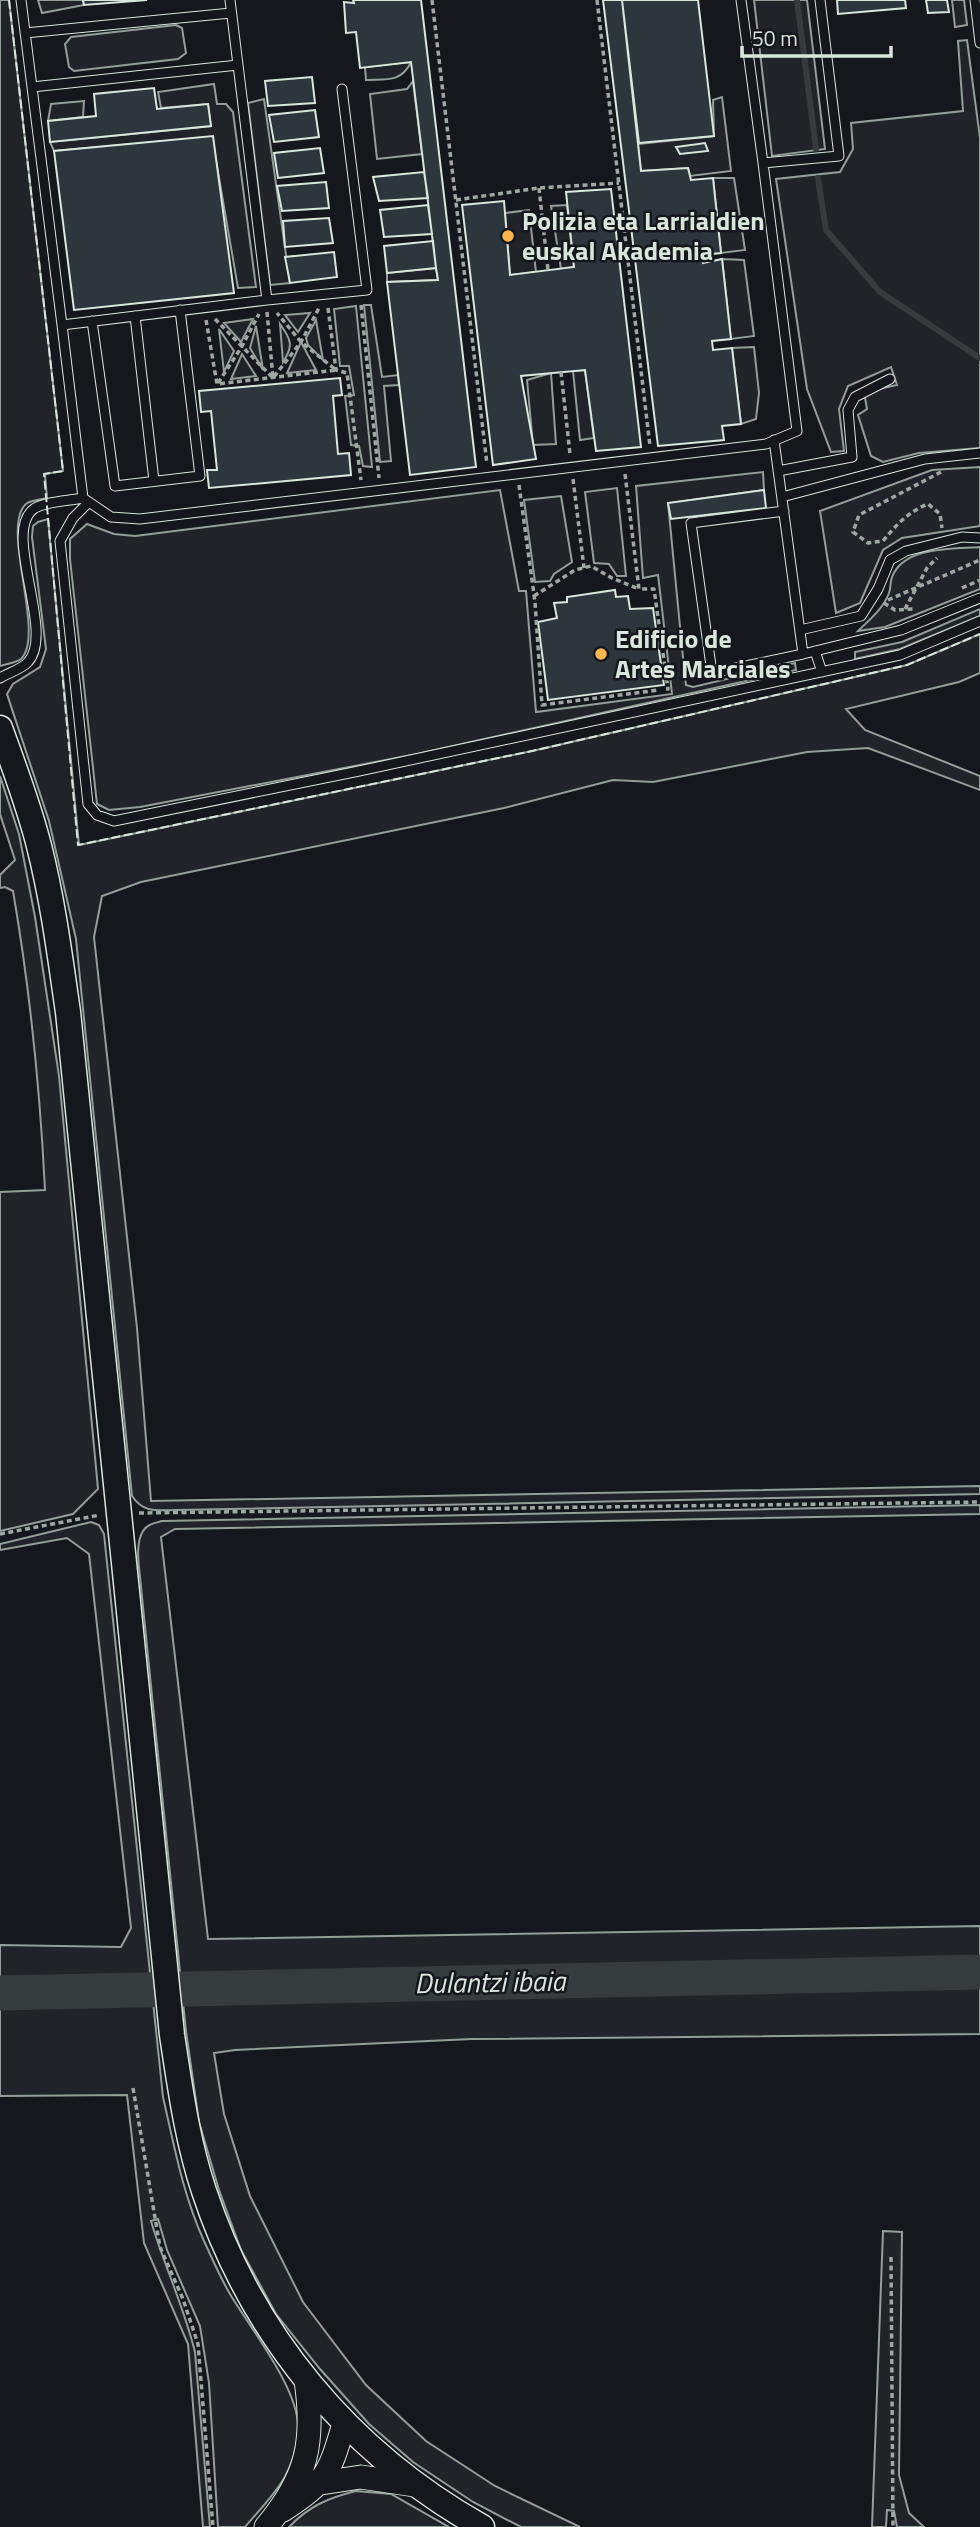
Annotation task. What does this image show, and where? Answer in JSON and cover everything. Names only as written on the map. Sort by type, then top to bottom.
[{"type":"main road","points":[[0,728],[19,778],[39,847],[68,1012],[172,2035],[190,2140],[221,2239],[251,2299],[306,2380],[344,2424],[415,2485],[482,2527]]},
{"type":"street","points":[[271,2522],[302,2472],[310,2439],[306,2380]]},
{"type":"street","points":[[271,2522],[321,2483],[331,2466],[344,2424]]},
{"type":"street","points":[[321,2483],[361,2477],[415,2485]]},
{"type":"lane","points":[[21,0],[86,500],[60,541],[89,804],[97,815],[114,821],[900,655],[980,621]]},
{"type":"lane","points":[[230,0],[267,300]]},
{"type":"lane","points":[[0,678],[28,662],[37,641],[23,545],[25,518],[36,508],[86,500],[111,517],[140,519],[766,444],[797,431],[741,0]]},
{"type":"lane","points":[[763,163],[839,156],[820,0]]},
{"type":"lane","points":[[975,0],[980,43]]},
{"type":"lane","points":[[25,33],[231,13]]},
{"type":"lane","points":[[32,87],[238,65]]},
{"type":"lane","points":[[62,325],[367,290],[342,89]]},
{"type":"lane","points":[[92,321],[115,486],[200,476],[180,310]]},
{"type":"lane","points":[[135,316],[154,481]]},
{"type":"lane","points":[[778,471],[852,457],[848,410],[855,397],[890,379]]},
{"type":"lane","points":[[774,440],[803,654]]},
{"type":"lane","points":[[782,497],[925,459],[980,453]]},
{"type":"lane","points":[[784,511],[691,523],[712,673],[901,630],[980,598]]},
{"type":"lane","points":[[800,630],[861,616],[878,589],[890,560],[906,551],[962,537],[980,538]]},
{"type":"lane","points":[[815,651],[822,672]]},
{"type":"path","points":[[432,0],[489,477]]},
{"type":"path","points":[[597,0],[651,458]]},
{"type":"path","points":[[456,201],[539,188],[619,183]]},
{"type":"path","points":[[539,188],[548,270]]},
{"type":"path","points":[[359,291],[380,491]]},
{"type":"path","points":[[273,378],[301,342],[327,294]]},
{"type":"path","points":[[327,294],[337,370]]},
{"type":"path","points":[[267,300],[301,342],[337,370],[347,373],[363,492]]},
{"type":"path","points":[[217,384],[241,348],[267,300]]},
{"type":"path","points":[[267,300],[273,378]]},
{"type":"path","points":[[204,308],[273,378]]},
{"type":"path","points":[[204,308],[217,384]]},
{"type":"path","points":[[217,384],[337,370]]},
{"type":"path","points":[[624,461],[639,589]]},
{"type":"path","points":[[942,472],[859,515],[853,532],[868,543],[883,541],[898,522],[915,509],[928,504],[940,514],[942,541]]},
{"type":"path","points":[[517,474],[534,596],[542,705],[668,689],[654,589],[639,589],[591,566],[575,570],[534,596]]},
{"type":"path","points":[[905,609],[927,568],[941,554]]},
{"type":"path","points":[[924,604],[895,610],[883,603],[980,560]]},
{"type":"path","points":[[958,590],[980,580]]},
{"type":"path","points":[[0,1534],[118,1513],[980,1502]]},
{"type":"path","points":[[133,2088],[160,2247],[183,2299],[198,2344],[213,2527]]},
{"type":"path","points":[[891,2257],[893,2527]]},
{"type":"shaded area","points":[[0,0],[9,0],[63,471],[45,474],[47,498],[26,504],[19,516],[18,534],[29,628],[27,646],[21,659],[0,666]]},
{"type":"shaded area","points":[[38,0],[83,0],[84,5],[42,13]]},
{"type":"shaded area","points":[[754,0],[807,0],[825,149],[772,156]]},
{"type":"shaded area","points":[[952,0],[964,0],[967,25],[955,27]]},
{"type":"shaded area","points":[[176,25],[182,28],[186,53],[178,59],[74,71],[69,67],[65,44],[71,37]]},
{"type":"shaded area","points":[[967,40],[980,138],[980,448],[919,453],[883,462],[871,456],[858,415],[867,409],[864,392],[897,385],[891,367],[848,386],[839,409],[844,451],[831,452],[807,389],[776,179],[840,172],[853,149],[851,123],[963,111],[958,41]]},
{"type":"shaded area","points":[[411,62],[398,77],[366,80],[365,67]]},
{"type":"shaded area","points":[[413,81],[422,154],[377,159],[370,94],[407,89]]},
{"type":"shaded area","points":[[214,84],[217,104],[226,104],[233,112],[256,287],[238,288],[212,137],[54,151],[50,142],[211,126],[208,104],[161,108],[158,92]]},
{"type":"shaded area","points":[[722,97],[731,171],[690,176],[688,168],[641,171],[638,144],[714,136],[713,100]]},
{"type":"shaded area","points":[[264,99],[290,283],[270,285],[248,103]]},
{"type":"shaded area","points":[[84,101],[83,117],[48,121],[51,104]]},
{"type":"shaded area","points":[[713,178],[734,178],[745,250],[721,253]]},
{"type":"shaded area","points":[[567,205],[574,267],[561,269],[551,206]]},
{"type":"shaded area","points":[[529,210],[536,272],[510,275],[505,213]]},
{"type":"shaded area","points":[[722,259],[744,260],[754,336],[731,339]]},
{"type":"shaded area","points":[[436,268],[438,280],[387,282],[387,273]]},
{"type":"shaded area","points":[[364,305],[371,305],[382,377],[398,375],[399,385],[384,386],[391,461],[380,462]]},
{"type":"shaded area","points":[[356,306],[372,467],[363,466],[359,446],[351,445],[345,396],[354,395],[349,366],[340,366],[334,309]]},
{"type":"shaded area","points":[[310,313],[298,332],[285,315]]},
{"type":"shaded area","points":[[253,319],[241,342],[224,323]]},
{"type":"shaded area","points":[[316,320],[323,360],[308,345],[306,338]]},
{"type":"shaded area","points":[[280,324],[290,343],[283,362]]},
{"type":"shaded area","points":[[256,326],[263,370],[250,348]]},
{"type":"shaded area","points":[[219,329],[234,351],[224,372]]},
{"type":"shaded area","points":[[301,342],[316,370],[287,373]]},
{"type":"shaded area","points":[[754,347],[759,393],[756,419],[741,424],[732,348]]},
{"type":"shaded area","points":[[242,354],[256,376],[231,379]]},
{"type":"shaded area","points":[[585,370],[594,438],[580,440],[573,371]]},
{"type":"shaded area","points":[[551,373],[556,444],[533,445],[527,380]]},
{"type":"shaded area","points":[[980,467],[980,526],[902,538],[883,550],[860,603],[836,613],[820,511],[932,470]]},
{"type":"shaded area","points":[[763,472],[764,490],[668,503],[686,685],[693,687],[795,663],[796,670],[417,754],[140,807],[109,810],[97,804],[70,559],[70,539],[87,524],[114,534],[135,536],[500,490],[519,591],[526,591],[536,712],[672,694],[658,575],[643,578],[636,486]]},
{"type":"shaded area","points":[[617,488],[626,576],[617,576],[609,564],[594,563],[585,492]]},
{"type":"shaded area","points":[[561,496],[572,562],[554,574],[550,581],[535,582],[524,500]]},
{"type":"shaded area","points":[[48,519],[79,845],[532,751],[907,665],[980,634],[980,673],[959,682],[846,709],[865,730],[980,776],[980,790],[868,748],[807,752],[653,782],[613,780],[504,808],[141,882],[102,896],[94,937],[137,1328],[151,1501],[980,1486],[980,1494],[164,1510],[152,1510],[137,1502],[132,1496],[76,939],[49,821],[7,694],[13,684],[40,667],[46,649],[32,537],[33,526]]},
{"type":"shaded area","points":[[980,547],[980,589],[885,627],[858,631],[883,604],[890,591],[892,577],[898,567],[907,560],[930,551]]},
{"type":"shaded area","points":[[980,609],[980,616],[900,649],[855,659],[855,652],[902,642]]},
{"type":"shaded area","points":[[0,776],[19,834],[35,917],[59,1076],[98,1489],[73,1514],[0,1531],[0,1192],[45,1190],[34,1040],[19,928],[13,891],[0,888],[0,875],[15,860],[0,814]]},
{"type":"shaded area","points":[[980,1505],[980,1514],[175,1529],[161,1537],[208,1939],[980,1926],[980,2034],[472,2039],[214,2053],[224,2114],[250,2196],[303,2302],[366,2385],[426,2441],[495,2486],[580,2527],[521,2527],[473,2502],[413,2462],[369,2424],[276,2314],[241,2250],[219,2190],[199,2122],[186,2031],[139,1566],[140,1537],[151,1524],[162,1521]]},
{"type":"shaded area","points":[[91,1522],[99,1525],[104,1534],[163,2097],[175,2152],[190,2206],[213,2261],[230,2294],[273,2360],[297,2415],[296,2447],[287,2473],[245,2527],[218,2527],[209,2383],[200,2326],[167,2250],[158,2219],[151,2221],[195,2352],[210,2527],[203,2527],[188,2344],[144,2243],[127,2095],[0,2096],[0,1945],[121,1947],[131,1928],[89,1554],[67,1538],[0,1550],[0,1544]]},
{"type":"shaded area","points":[[883,2231],[902,2232],[899,2475],[909,2513],[924,2527],[897,2527],[894,2511],[887,2510],[886,2527],[872,2527]]},
{"type":"shaded area","points":[[356,2491],[391,2494],[449,2527],[289,2527],[320,2504]]},
{"type":"building","points":[[83,0],[147,0],[84,5]]},
{"type":"building","points":[[353,0],[421,0],[476,467],[410,475],[387,282],[438,280],[411,62],[360,68],[356,32],[346,33],[344,2],[354,3]]},
{"type":"building","points":[[603,0],[622,0],[641,171],[688,168],[691,180],[713,178],[721,253],[702,255],[703,263],[722,259],[731,339],[712,341],[713,350],[732,348],[741,424],[722,426],[724,440],[658,446]]},
{"type":"building","points":[[622,0],[698,0],[714,136],[639,143]]},
{"type":"building","points":[[837,0],[905,0],[906,8],[838,14]]},
{"type":"building","points":[[926,0],[947,0],[949,12],[928,13]]},
{"type":"building","points":[[312,77],[315,103],[268,106],[265,81]]},
{"type":"building","points":[[154,88],[157,109],[208,104],[211,126],[50,142],[48,121],[96,116],[94,94]]},
{"type":"building","points":[[315,110],[319,137],[274,142],[269,115]]},
{"type":"building","points":[[213,136],[234,293],[74,310],[54,151]]},
{"type":"building","points":[[705,143],[708,151],[680,154],[676,147]]},
{"type":"building","points":[[320,148],[324,173],[278,178],[274,153]]},
{"type":"building","points":[[424,172],[428,198],[379,201],[373,177]]},
{"type":"building","points":[[326,182],[329,208],[282,211],[277,186]]},
{"type":"building","points":[[611,189],[641,447],[596,451],[585,370],[521,376],[536,459],[493,465],[462,205],[504,201],[510,275],[574,267],[566,192]]},
{"type":"building","points":[[428,205],[432,234],[384,237],[380,210]]},
{"type":"building","points":[[329,218],[333,243],[285,247],[283,221]]},
{"type":"building","points":[[433,241],[436,268],[387,273],[384,246]]},
{"type":"building","points":[[334,252],[337,277],[290,283],[285,257]]},
{"type":"building","points":[[340,378],[342,395],[333,396],[338,454],[349,453],[351,475],[209,488],[207,470],[217,470],[211,411],[201,412],[199,391]]},
{"type":"building","points":[[764,490],[766,508],[671,519],[668,503]]},
{"type":"building","name":"Edificio de Artes Marciales","points":[[615,590],[616,597],[628,596],[630,609],[653,608],[664,685],[548,700],[538,622],[557,618],[554,603],[567,602],[567,597]]},
{"type":"waterway","points":[[797,0],[816,149]]},
{"type":"waterway","points":[[818,178],[826,230],[880,292],[980,358]]},
{"type":"waterway","name":"Dulantzi ibaia","points":[[0,1993],[980,1972]]},
{"type":"fence","points":[[9,0],[63,471],[44,474],[78,845],[532,751],[907,665],[980,634]]},
{"type":"place","name":"Polizia eta Larrialdien euskal Akademia","points":[[508,236]]},
{"type":"place","name":"Edificio de Artes Marciales","points":[[601,654]]}]
